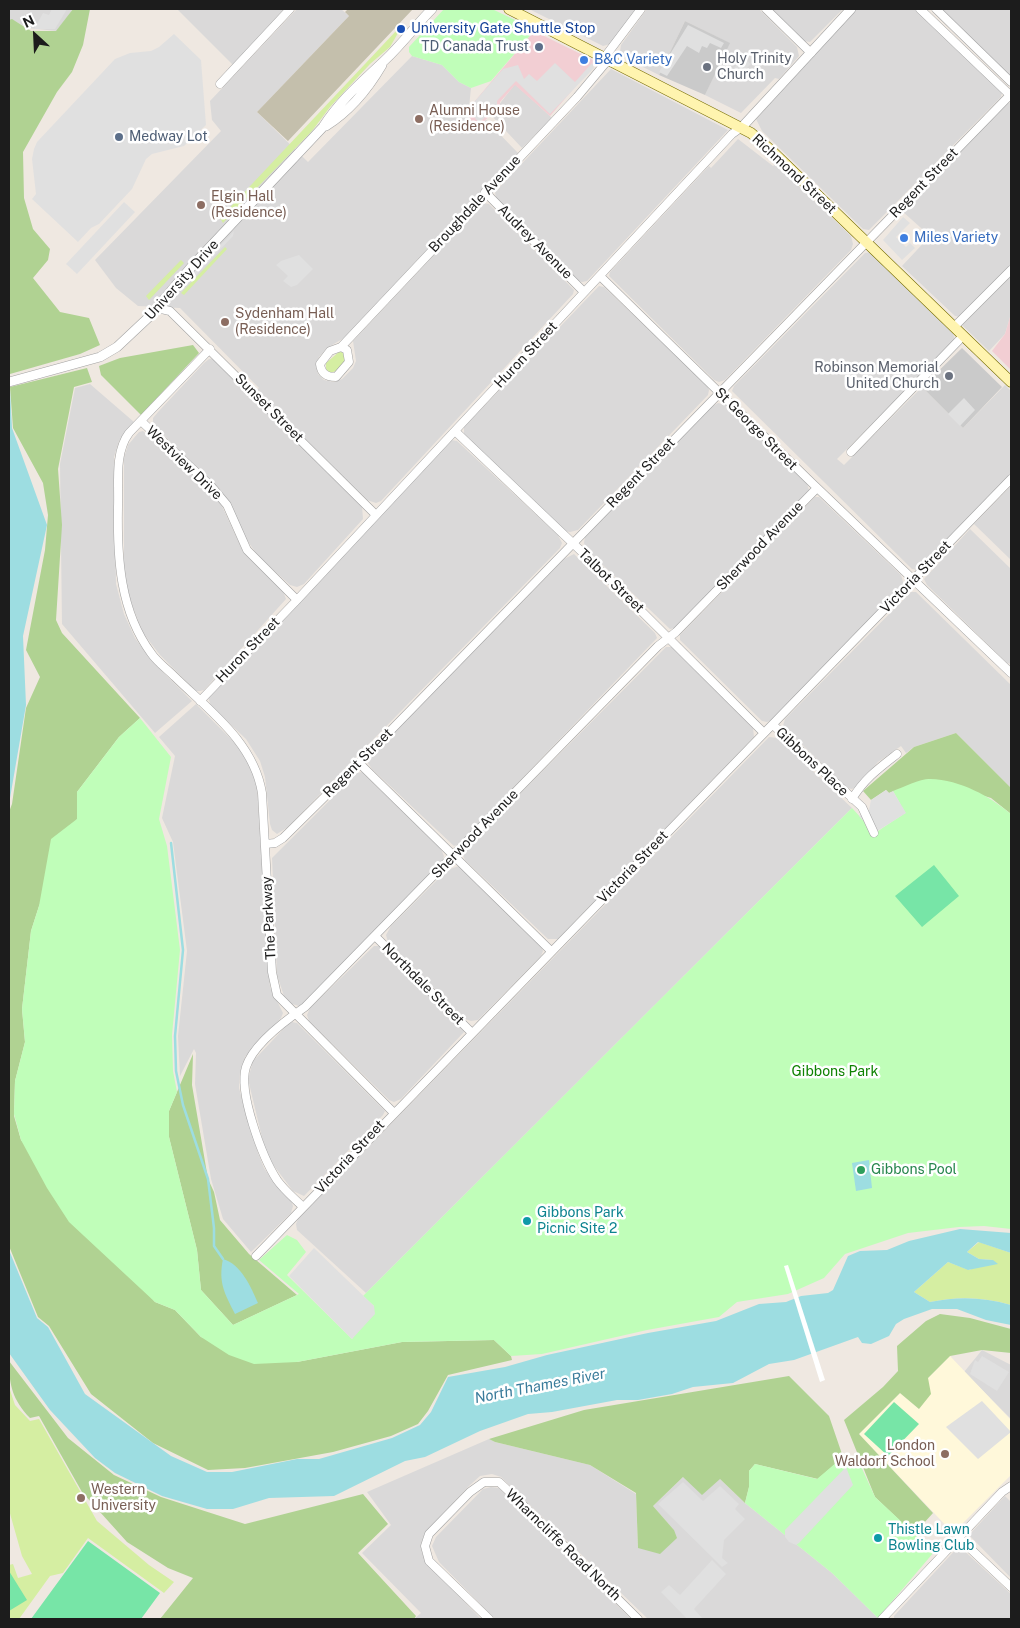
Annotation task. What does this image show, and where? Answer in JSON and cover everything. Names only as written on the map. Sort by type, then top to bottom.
[{"type":"main road","name":"Richmond Street","points":[[509,9],[742,127],[773,152],[1011,382]]},
{"type":"street","points":[[220,84],[290,9]]},
{"type":"street","name":"University Drive","points":[[9,382],[100,357],[117,347],[157,308],[193,265],[323,127],[340,117],[365,91],[385,60],[432,9]]},
{"type":"street","name":"Broughdale Avenue","points":[[341,347],[577,97],[641,9]]},
{"type":"street","points":[[766,9],[810,53]]},
{"type":"street","name":"Huron Street","points":[[199,700],[297,600],[851,9]]},
{"type":"street","points":[[920,9],[1011,95]]},
{"type":"street","points":[[936,9],[1011,82]]},
{"type":"street","name":"Regent Street","points":[[266,844],[275,843],[283,838],[358,763],[865,242],[1011,95]]},
{"type":"street","name":"Audrey Avenue","points":[[486,192],[584,292]]},
{"type":"street","points":[[954,327],[1011,270]]},
{"type":"street","name":"St George Street","points":[[600,276],[913,581],[1011,673]]},
{"type":"street","name":"Sunset Street","points":[[157,308],[170,311],[376,515]]},
{"type":"street","points":[[851,452],[964,336]]},
{"type":"street","points":[[141,421],[210,349]]},
{"type":"street","name":"Westview Drive","points":[[141,421],[222,498],[227,504],[247,550],[297,600]]},
{"type":"street","name":"The Parkway","points":[[141,421],[124,440],[120,461],[118,511],[123,591],[130,614],[152,654],[239,740],[252,759],[262,793],[273,985],[280,999],[393,1112]]},
{"type":"street","name":"Talbot Street","points":[[455,431],[572,543],[764,733]]},
{"type":"street","name":"Victoria Street","points":[[256,1256],[393,1112],[1011,479]]},
{"type":"street","name":"Sherwood Avenue","points":[[303,1207],[276,1179],[261,1151],[244,1085],[246,1068],[250,1057],[284,1022],[305,1007],[817,488]]},
{"type":"street","name":"Gibbons Place","points":[[772,725],[866,813],[874,833]]},
{"type":"street","name":"Gibbons Place","points":[[852,799],[862,782],[873,771],[897,754]]},
{"type":"street","points":[[358,763],[551,951]]},
{"type":"street","name":"Northdale Street","points":[[375,936],[472,1032]]},
{"type":"street","name":"Wharncliffe Road North","points":[[489,1619],[429,1561],[425,1546],[429,1534],[470,1492],[484,1482],[499,1482],[638,1619]]},
{"type":"street","points":[[884,1618],[1002,1492],[1011,1486]]},
{"type":"street","points":[[959,1538],[1011,1587]]},
{"type":"shaded area","points":[[9,9],[73,9],[57,31],[27,28],[13,20],[9,20]]},
{"type":"shaded area","points":[[52,9],[67,9],[55,29],[34,29],[43,13],[49,15]]},
{"type":"shaded area","points":[[177,9],[284,9],[233,65]]},
{"type":"shaded area","points":[[297,9],[341,9],[349,16],[257,112],[308,162],[412,56],[442,65],[459,82],[471,88],[468,117],[478,127],[486,120],[518,153],[344,338],[327,348],[319,357],[316,366],[318,374],[324,380],[334,382],[342,379],[353,368],[356,361],[353,341],[483,203],[489,204],[574,290],[573,294],[381,501],[376,503],[367,500],[256,390],[259,388],[180,308],[138,306],[116,288],[95,260],[221,131],[212,120],[210,101]]},
{"type":"shaded area","points":[[348,9],[413,9],[288,141],[257,112],[349,16],[345,12]]},
{"type":"shaded area","points":[[529,9],[637,9],[610,44],[603,46]]},
{"type":"shaded area","points":[[647,9],[759,9],[797,47],[799,56],[779,79],[775,78],[741,113],[705,95],[729,43],[685,21],[659,75],[623,57],[620,52],[621,45]]},
{"type":"shaded area","points":[[772,9],[843,9],[810,42],[804,41]]},
{"type":"shaded area","points":[[856,9],[915,9],[1000,88],[1002,93],[1001,97],[869,230],[863,229],[762,131],[756,119]]},
{"type":"shaded area","points":[[940,9],[1011,9],[1011,78]]},
{"type":"shaded area","points":[[685,21],[730,43],[705,95],[659,75]]},
{"type":"shaded area","points":[[688,25],[724,43],[721,48],[710,43],[707,48],[702,46],[699,53],[687,46],[667,76],[659,72]]},
{"type":"shaded area","points":[[534,31],[597,62],[550,116],[515,85],[500,102],[500,106],[478,127],[468,117],[469,108]]},
{"type":"shaded area","name":"Medway Lot","points":[[174,34],[201,60],[206,125],[184,146],[152,154],[146,159],[132,189],[99,224],[91,228],[78,242],[32,199],[36,194],[32,159],[37,142],[115,59],[130,53],[151,51],[159,47]]},
{"type":"shaded area","points":[[744,58],[751,64],[734,81],[727,75]]},
{"type":"shaded area","points":[[555,63],[575,82],[592,63],[594,68],[550,114],[516,81],[497,101],[497,106],[479,123],[468,109],[503,69],[518,65],[524,79],[529,74],[537,81]]},
{"type":"shaded area","points":[[611,69],[728,130],[587,281],[582,282],[578,281],[496,198],[495,192]]},
{"type":"shaded area","points":[[515,84],[552,118],[522,148],[491,115]]},
{"type":"shaded area","points":[[1011,102],[1011,265],[965,313],[960,317],[955,316],[902,266],[930,236],[902,211],[1005,105]]},
{"type":"shaded area","points":[[738,139],[773,166],[776,164],[851,236],[853,244],[851,250],[725,380],[719,382],[714,380],[609,276],[610,272],[709,166],[711,168]]},
{"type":"shaded area","points":[[124,202],[135,212],[77,274],[66,264]]},
{"type":"shaded area","points":[[903,217],[910,223],[896,237],[906,247],[910,243],[915,248],[902,260],[883,240]]},
{"type":"shaded area","points":[[234,231],[233,236],[186,286],[184,283]]},
{"type":"shaded area","points":[[871,252],[953,333],[955,341],[837,459],[844,465],[922,387],[963,428],[1005,385],[1011,391],[1011,475],[917,570],[912,569],[732,391],[734,386],[865,253]]},
{"type":"shaded area","points":[[299,255],[313,269],[297,285],[291,287],[283,281],[288,276],[276,265],[281,261]]},
{"type":"shaded area","points":[[1011,276],[1011,314],[1005,334],[989,351],[962,325]]},
{"type":"shaded area","points":[[599,286],[604,287],[707,385],[709,390],[708,395],[578,530],[570,532],[565,531],[464,435],[464,427]]},
{"type":"shaded area","points":[[1011,314],[1011,370],[992,351],[1005,334]]},
{"type":"shaded area","points":[[962,348],[1002,387],[963,428],[922,387]]},
{"type":"shaded area","points":[[214,358],[362,506],[363,519],[304,584],[297,587],[290,585],[259,557],[246,539],[228,501],[153,424],[153,418],[158,412],[204,363]]},
{"type":"shaded area","points":[[90,384],[134,422],[119,441],[114,457],[116,584],[124,614],[135,638],[151,660],[192,701],[155,733],[62,624],[60,464],[75,388]]},
{"type":"shaded area","points":[[964,398],[975,410],[960,426],[948,414]]},
{"type":"shaded area","points":[[718,403],[726,405],[807,483],[809,490],[675,628],[670,629],[586,549],[585,537],[711,407]]},
{"type":"shaded area","points":[[143,431],[213,493],[220,502],[243,551],[283,591],[286,599],[204,690],[200,691],[196,691],[160,655],[143,633],[126,590],[124,570],[124,458],[128,445],[139,432]]},
{"type":"shaded area","points":[[451,440],[457,441],[558,535],[562,543],[560,548],[288,827],[277,834],[272,830],[270,824],[265,777],[260,761],[246,739],[211,706],[208,697]]},
{"type":"shaded area","points":[[1011,486],[1011,560],[974,524]]},
{"type":"shaded area","points":[[815,497],[819,497],[901,575],[904,585],[772,720],[762,721],[680,640],[680,635]]},
{"type":"shaded area","points":[[970,529],[1011,569],[1011,664],[1007,663],[927,585],[924,579]]},
{"type":"shaded area","points":[[574,554],[655,633],[657,638],[459,844],[454,846],[372,769],[368,763],[369,757],[564,559]]},
{"type":"shaded area","points":[[911,592],[916,592],[1011,685],[1011,788],[956,733],[914,747],[906,753],[901,746],[878,762],[857,786],[852,789],[847,788],[783,726],[785,719]]},
{"type":"shaded area","points":[[666,647],[672,647],[753,728],[754,737],[558,939],[548,939],[465,860],[463,855],[465,849]]},
{"type":"shaded area","points":[[196,704],[238,746],[250,765],[257,785],[270,987],[283,1013],[281,1018],[245,1057],[240,1073],[239,1088],[264,1168],[276,1185],[290,1198],[293,1206],[291,1213],[251,1252],[223,1219],[211,1179],[195,1084],[196,1053],[194,1049],[180,1076],[178,1036],[187,951],[173,842],[162,818],[175,756],[159,737]]},
{"type":"shaded area","points":[[769,737],[778,738],[852,808],[366,1293],[297,1230],[296,1224],[298,1219]]},
{"type":"shaded area","points":[[362,772],[441,849],[444,856],[442,862],[305,1004],[299,1006],[292,1004],[284,996],[277,975],[272,858],[357,773]]},
{"type":"shaded area","points":[[886,790],[889,793],[893,791],[906,813],[874,833],[859,816],[869,810],[871,800]]},
{"type":"shaded area","points":[[459,866],[541,945],[543,951],[541,956],[478,1020],[471,1021],[465,1019],[388,942],[386,935],[391,926],[447,870]]},
{"type":"shaded area","points":[[374,946],[381,946],[462,1027],[464,1032],[401,1099],[394,1102],[389,1100],[309,1021],[307,1015],[310,1008]]},
{"type":"shaded area","points":[[292,1022],[297,1023],[385,1111],[304,1196],[293,1191],[271,1162],[264,1146],[248,1079],[253,1061]]},
{"type":"shaded area","points":[[314,1248],[374,1306],[375,1314],[352,1339],[289,1276]]},
{"type":"shaded area","points":[[982,1350],[1011,1365],[1011,1419],[964,1372]]},
{"type":"shaded area","name":"London Waldorf School","points":[[950,1356],[1011,1420],[1011,1475],[953,1533],[859,1434],[900,1393],[919,1409],[928,1378]]},
{"type":"shaded area","points":[[982,1356],[1009,1372],[997,1391],[970,1374],[975,1360],[978,1362]]},
{"type":"shaded area","points":[[982,1401],[1011,1432],[978,1459],[946,1427]]},
{"type":"shaded area","points":[[489,1439],[590,1465],[636,1494],[638,1548],[674,1530],[653,1506],[683,1477],[720,1479],[745,1503],[832,1573],[878,1618],[648,1619],[501,1477],[492,1474],[480,1476],[469,1486],[425,1533],[421,1544],[422,1553],[428,1564],[481,1619],[414,1619],[421,1613],[362,1553],[391,1525],[367,1492]]},
{"type":"shaded area","points":[[846,1467],[853,1485],[799,1543],[796,1545],[789,1542],[785,1537],[785,1530]]},
{"type":"shaded area","points":[[683,1482],[703,1501],[720,1486],[739,1504],[735,1509],[745,1519],[724,1540],[722,1558],[728,1563],[722,1567],[658,1504]]},
{"type":"shaded area","points":[[499,1488],[631,1619],[495,1619],[439,1562],[432,1546],[436,1537],[483,1489]]},
{"type":"shaded area","points":[[1005,1496],[1011,1502],[1011,1578],[969,1535]]},
{"type":"shaded area","points":[[959,1546],[1011,1594],[1011,1619],[894,1619],[894,1616]]},
{"type":"shaded area","points":[[712,1560],[726,1574],[694,1609],[703,1619],[687,1619],[661,1592],[669,1585],[680,1595]]},
{"type":"green space","points":[[73,9],[90,9],[83,45],[72,72],[57,92],[23,152],[24,198],[33,229],[50,249],[48,260],[33,278],[60,312],[89,318],[100,345],[80,354],[10,374],[9,20],[12,19],[31,31],[56,31]]},
{"type":"green space","points":[[444,9],[492,9],[534,29],[534,31],[491,81],[471,88],[459,82],[442,65],[412,56],[409,52],[409,47]]},
{"type":"green space","points":[[396,31],[398,33],[390,47],[370,64],[330,107],[312,131],[223,223],[220,218]]},
{"type":"green space","points":[[225,247],[227,249],[184,295],[181,293]]},
{"type":"green space","points":[[181,260],[184,263],[149,300],[146,296]]},
{"type":"green space","points":[[193,345],[199,353],[141,415],[101,375],[99,366],[120,358]]},
{"type":"green space","points":[[340,351],[343,353],[346,362],[336,371],[330,373],[326,369],[326,363]]},
{"type":"green space","points":[[87,368],[92,382],[74,387],[58,469],[62,525],[56,620],[62,633],[140,718],[119,737],[77,792],[77,819],[39,906],[31,931],[22,1009],[25,1042],[15,1081],[14,1116],[21,1140],[155,1302],[175,1310],[201,1337],[297,1362],[402,1342],[494,1340],[511,1356],[512,1360],[448,1375],[428,1411],[418,1424],[391,1436],[333,1452],[245,1468],[208,1470],[153,1443],[91,1394],[49,1326],[38,1317],[9,1246],[9,812],[12,804],[26,708],[40,677],[26,650],[45,550],[48,515],[43,483],[13,428],[10,387]]},
{"type":"green space","name":"Gibbons Park","points":[[140,718],[171,757],[159,819],[167,846],[180,950],[172,1035],[173,1071],[177,1092],[169,1111],[169,1137],[197,1250],[201,1290],[233,1325],[299,1294],[259,1260],[287,1235],[297,1240],[306,1252],[287,1275],[352,1339],[374,1306],[363,1296],[852,808],[875,833],[905,813],[893,791],[926,779],[953,782],[974,790],[1011,814],[1011,1229],[984,1226],[908,1233],[845,1254],[824,1278],[788,1294],[737,1302],[719,1317],[647,1330],[542,1354],[511,1356],[494,1340],[402,1342],[297,1362],[254,1364],[229,1355],[201,1337],[175,1310],[155,1302],[69,1222],[47,1188],[21,1140],[14,1114],[15,1081],[25,1042],[22,1009],[31,931],[39,906],[51,839],[77,819],[77,792],[119,737]]},
{"type":"green space","points":[[956,733],[1011,788],[1011,814],[991,798],[929,779],[889,793],[886,790],[871,800],[863,791],[914,747]]},
{"type":"green space","points":[[934,865],[959,896],[922,927],[895,896]]},
{"type":"green space","points":[[193,1054],[192,1085],[208,1179],[214,1192],[220,1220],[249,1254],[297,1295],[233,1325],[201,1290],[197,1250],[169,1137],[169,1111]]},
{"type":"green space","points":[[979,1242],[1011,1253],[1011,1305],[971,1298],[930,1302],[914,1292],[948,1262],[969,1270],[993,1260],[979,1259],[967,1252]]},
{"type":"green space","points":[[940,1314],[970,1318],[1011,1329],[1011,1353],[982,1350],[950,1356],[928,1378],[931,1394],[919,1409],[900,1393],[859,1434],[933,1513],[914,1534],[875,1497],[844,1420],[883,1387],[898,1371],[897,1346],[926,1321]]},
{"type":"green space","points":[[9,1361],[68,1438],[114,1475],[161,1497],[245,1524],[363,1494],[388,1524],[358,1553],[416,1616],[414,1619],[160,1619],[193,1578],[168,1568],[127,1542],[82,1492],[39,1416],[30,1418],[16,1399],[11,1385]]},
{"type":"green space","points":[[789,1376],[829,1416],[843,1457],[818,1479],[755,1464],[749,1471],[749,1487],[745,1503],[720,1479],[702,1495],[683,1477],[653,1506],[674,1530],[677,1538],[660,1554],[638,1548],[636,1493],[590,1465],[489,1439],[584,1410]]},
{"type":"green space","points":[[9,1387],[15,1405],[30,1421],[39,1419],[97,1521],[149,1565],[174,1582],[164,1593],[88,1538],[63,1573],[50,1576],[19,1619],[9,1619],[9,1565],[13,1564],[18,1578],[32,1574],[22,1556],[9,1510]]},
{"type":"green space","points":[[894,1402],[919,1424],[888,1456],[864,1434]]},
{"type":"green space","points":[[843,1457],[859,1462],[875,1497],[934,1552],[878,1618],[832,1573],[745,1503],[749,1487],[749,1471],[755,1464],[817,1479]]},
{"type":"green space","points":[[88,1541],[160,1593],[141,1619],[31,1619]]},
{"type":"green space","points":[[9,1571],[27,1600],[9,1611]]},
{"type":"water","points":[[9,372],[12,428],[47,525],[23,636],[26,705],[9,804]]},
{"type":"water","name":"Gibbons Pool","points":[[869,1160],[872,1188],[856,1191],[852,1163]]},
{"type":"water","name":"North Thames River","points":[[960,1229],[1011,1233],[1011,1253],[978,1242],[967,1252],[979,1259],[993,1260],[998,1264],[968,1270],[948,1262],[914,1292],[930,1302],[971,1298],[1011,1305],[1011,1325],[986,1320],[957,1309],[932,1309],[904,1319],[896,1324],[889,1336],[871,1344],[862,1343],[858,1337],[794,1360],[769,1364],[733,1383],[693,1387],[672,1394],[638,1400],[617,1400],[552,1412],[528,1414],[480,1431],[425,1457],[405,1461],[334,1496],[269,1498],[233,1509],[207,1509],[162,1496],[115,1473],[95,1458],[50,1410],[9,1353],[9,1250],[37,1318],[48,1327],[85,1394],[171,1456],[207,1472],[232,1472],[297,1459],[319,1459],[392,1438],[420,1425],[431,1412],[448,1377],[505,1367],[547,1355],[648,1333],[716,1321],[759,1304],[786,1302],[801,1296],[828,1293],[833,1290],[848,1256],[860,1251],[887,1250],[909,1241]]},
{"type":"water","points":[[223,1259],[240,1271],[249,1283],[258,1303],[235,1314],[225,1294],[222,1282]]},
{"type":"pier","points":[[788,1265],[825,1380],[820,1382],[784,1266]]},
{"type":"waterway","points":[[171,843],[183,950],[175,1036],[176,1071],[183,1105],[208,1179],[214,1228],[214,1246],[223,1259]]},
{"type":"place","name":"University Gate Shuttle Stop","points":[[401,29]]},
{"type":"place","name":"TD Canada Trust","points":[[539,47]]},
{"type":"place","name":"B&C Variety","points":[[584,60]]},
{"type":"place","name":"Holy Trinity Church","points":[[707,67]]},
{"type":"place","name":"Alumni House (Residence)","points":[[419,119]]},
{"type":"place","name":"Medway Lot","points":[[119,137]]},
{"type":"place","name":"Elgin Hall (Residence)","points":[[201,205]]},
{"type":"place","name":"Miles Variety","points":[[904,238]]},
{"type":"place","name":"Sydenham Hall (Residence)","points":[[225,322]]},
{"type":"place","name":"Robinson Memorial United Church","points":[[949,376]]},
{"type":"place","name":"Gibbons Pool","points":[[861,1170]]},
{"type":"place","name":"Gibbons Park Picnic Site 2","points":[[527,1221]]},
{"type":"place","name":"London Waldorf School","points":[[945,1454]]},
{"type":"place","name":"Western University","points":[[81,1498]]},
{"type":"place","name":"Thistle Lawn Bowling Club","points":[[878,1538]]}]
